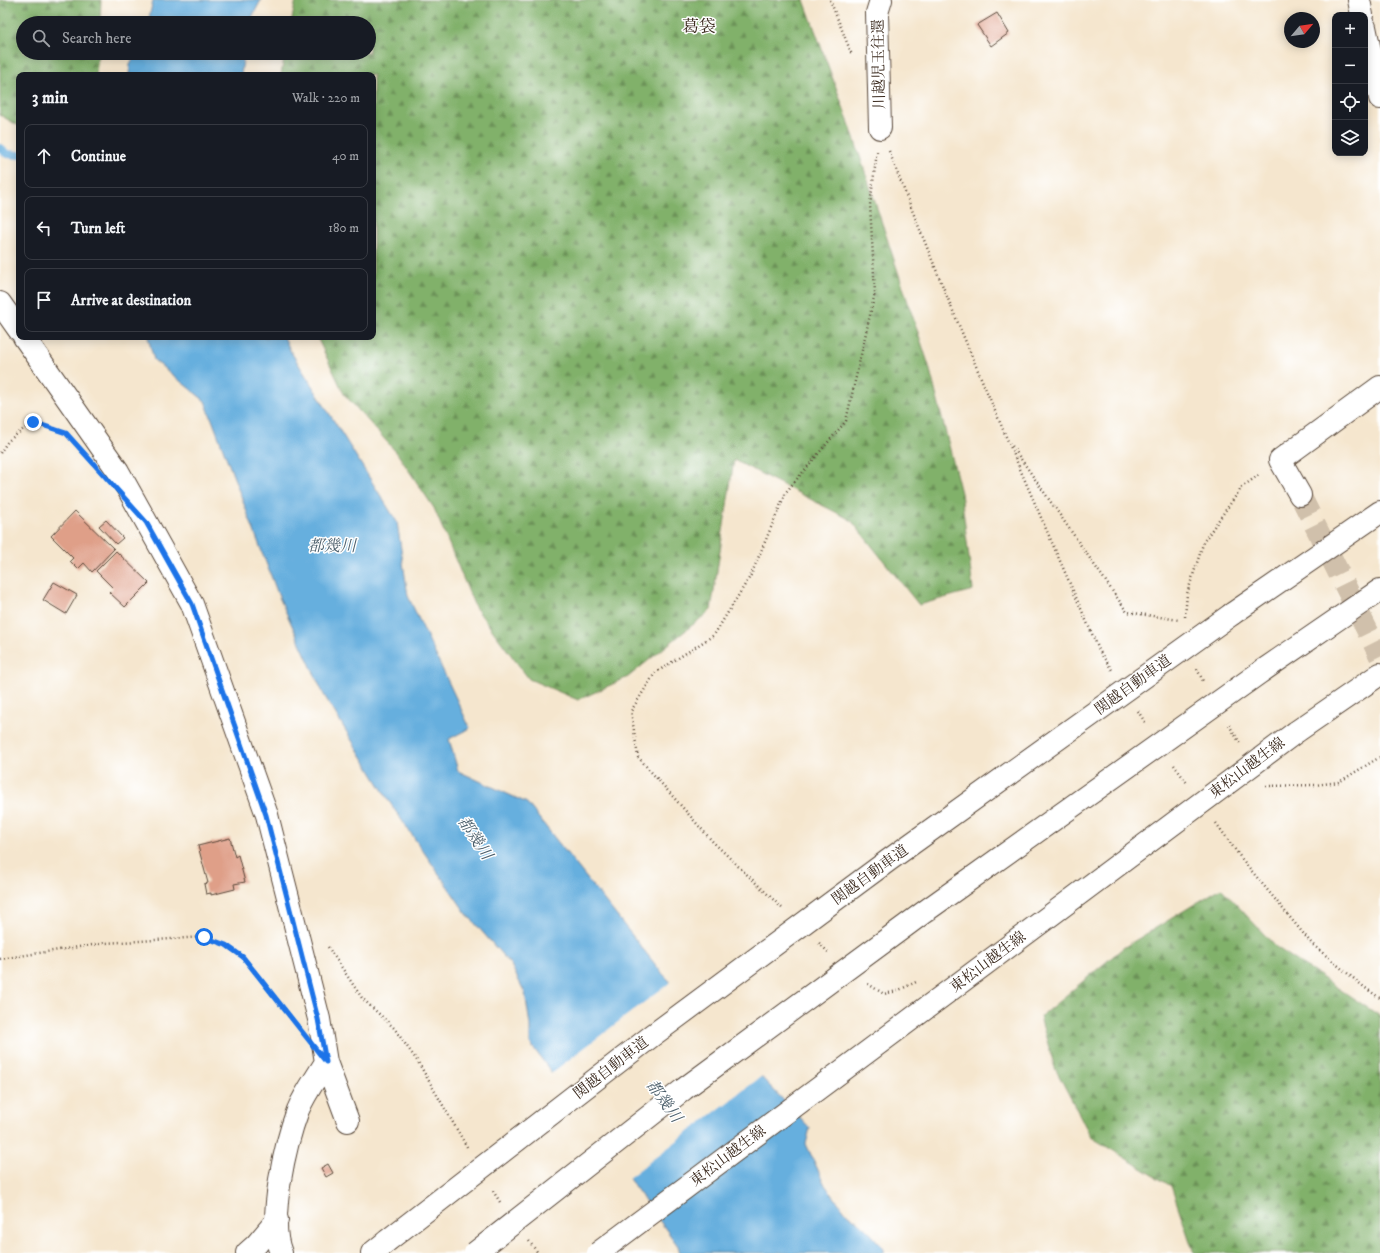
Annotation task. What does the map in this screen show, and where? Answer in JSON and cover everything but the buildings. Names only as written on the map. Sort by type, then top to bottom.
[{"type":"main road","name":"川越児玉往還","points":[[880,128],[878,13],[881,0]]},
{"type":"main road","points":[[1359,0],[1361,12]]},
{"type":"main road","points":[[1368,41],[1380,98]]},
{"type":"main road","points":[[0,303],[16,326]]},
{"type":"main road","points":[[26,340],[118,471],[192,604],[266,815],[317,1011],[326,1062],[348,1121]]},
{"type":"main road","points":[[1300,495],[1280,460],[1380,387]]},
{"type":"main road","name":"関越自動車道","points":[[380,1247],[666,1026],[890,860],[1232,614],[1380,512]]},
{"type":"main road","points":[[475,1253],[690,1084],[920,915],[1262,671],[1380,590]]},
{"type":"main road","name":"東松山越生線","points":[[598,1253],[1296,732],[1380,674]]},
{"type":"main road","points":[[281,1253],[278,1247],[277,1220],[280,1175],[298,1109],[326,1062]]},
{"type":"main road","points":[[247,1253],[256,1245],[277,1220]]},
{"type":"path","points":[[880,128],[936,272],[1010,442],[1127,612],[1184,621]]},
{"type":"path","points":[[784,910],[713,842],[638,756],[631,711],[655,673],[714,635],[751,575],[786,492],[846,421],[875,293],[870,205],[880,128]]},
{"type":"path","points":[[0,453],[8,441],[33,422],[59,431]]},
{"type":"path","points":[[0,959],[106,943],[204,937],[226,945],[243,957],[296,1025]]},
{"type":"path","points":[[818,943],[829,954]]},
{"type":"path","points":[[327,945],[362,998],[394,1028],[418,1062],[468,1149]]},
{"type":"path","points":[[865,982],[884,994],[898,991],[916,982]]},
{"type":"path","points":[[492,1188],[504,1208]]},
{"type":"path","points":[[525,1237],[538,1253]]},
{"type":"green space","points":[[0,0],[101,0],[100,16],[16,16],[16,60],[97,60],[96,72],[16,72],[16,124],[0,115]]},
{"type":"green space","points":[[296,0],[804,0],[849,123],[929,366],[961,493],[973,590],[919,605],[851,520],[734,460],[711,610],[628,677],[578,700],[529,679],[475,607],[434,508],[397,453],[344,394],[318,340],[376,340],[376,72],[282,72],[284,60],[376,60],[376,16],[293,16]]},
{"type":"green space","points":[[1221,888],[1276,947],[1380,1016],[1380,1253],[1194,1253],[1171,1186],[1091,1137],[1055,1068],[1040,1017],[1123,948]]},
{"type":"water","points":[[153,0],[261,0],[253,16],[150,16]]},
{"type":"water","points":[[132,60],[243,60],[241,72],[129,72]]},
{"type":"water","name":"都幾川","points":[[149,340],[285,340],[291,352],[397,522],[408,596],[470,728],[449,739],[458,771],[527,803],[662,973],[810,1128],[806,1144],[825,1185],[847,1214],[865,1227],[884,1249],[884,1253],[680,1253],[678,1246],[530,1043],[530,1025],[525,993],[511,965],[466,913],[394,809],[324,695],[279,597],[205,401],[154,360]]},
{"type":"pier","points":[[672,981],[762,1076],[627,1179],[550,1074]]},
{"type":"waterway","points":[[0,148],[7,154],[16,155]]},
{"type":"tunnel","points":[[1300,495],[1380,656]]},
{"type":"district","name":"葛袋","points":[[699,27]]},
{"type":"route","points":[[33,422],[66,433],[146,522],[192,604],[266,815],[292,912],[318,1019],[326,1062],[243,957],[226,945],[204,937]]}]
